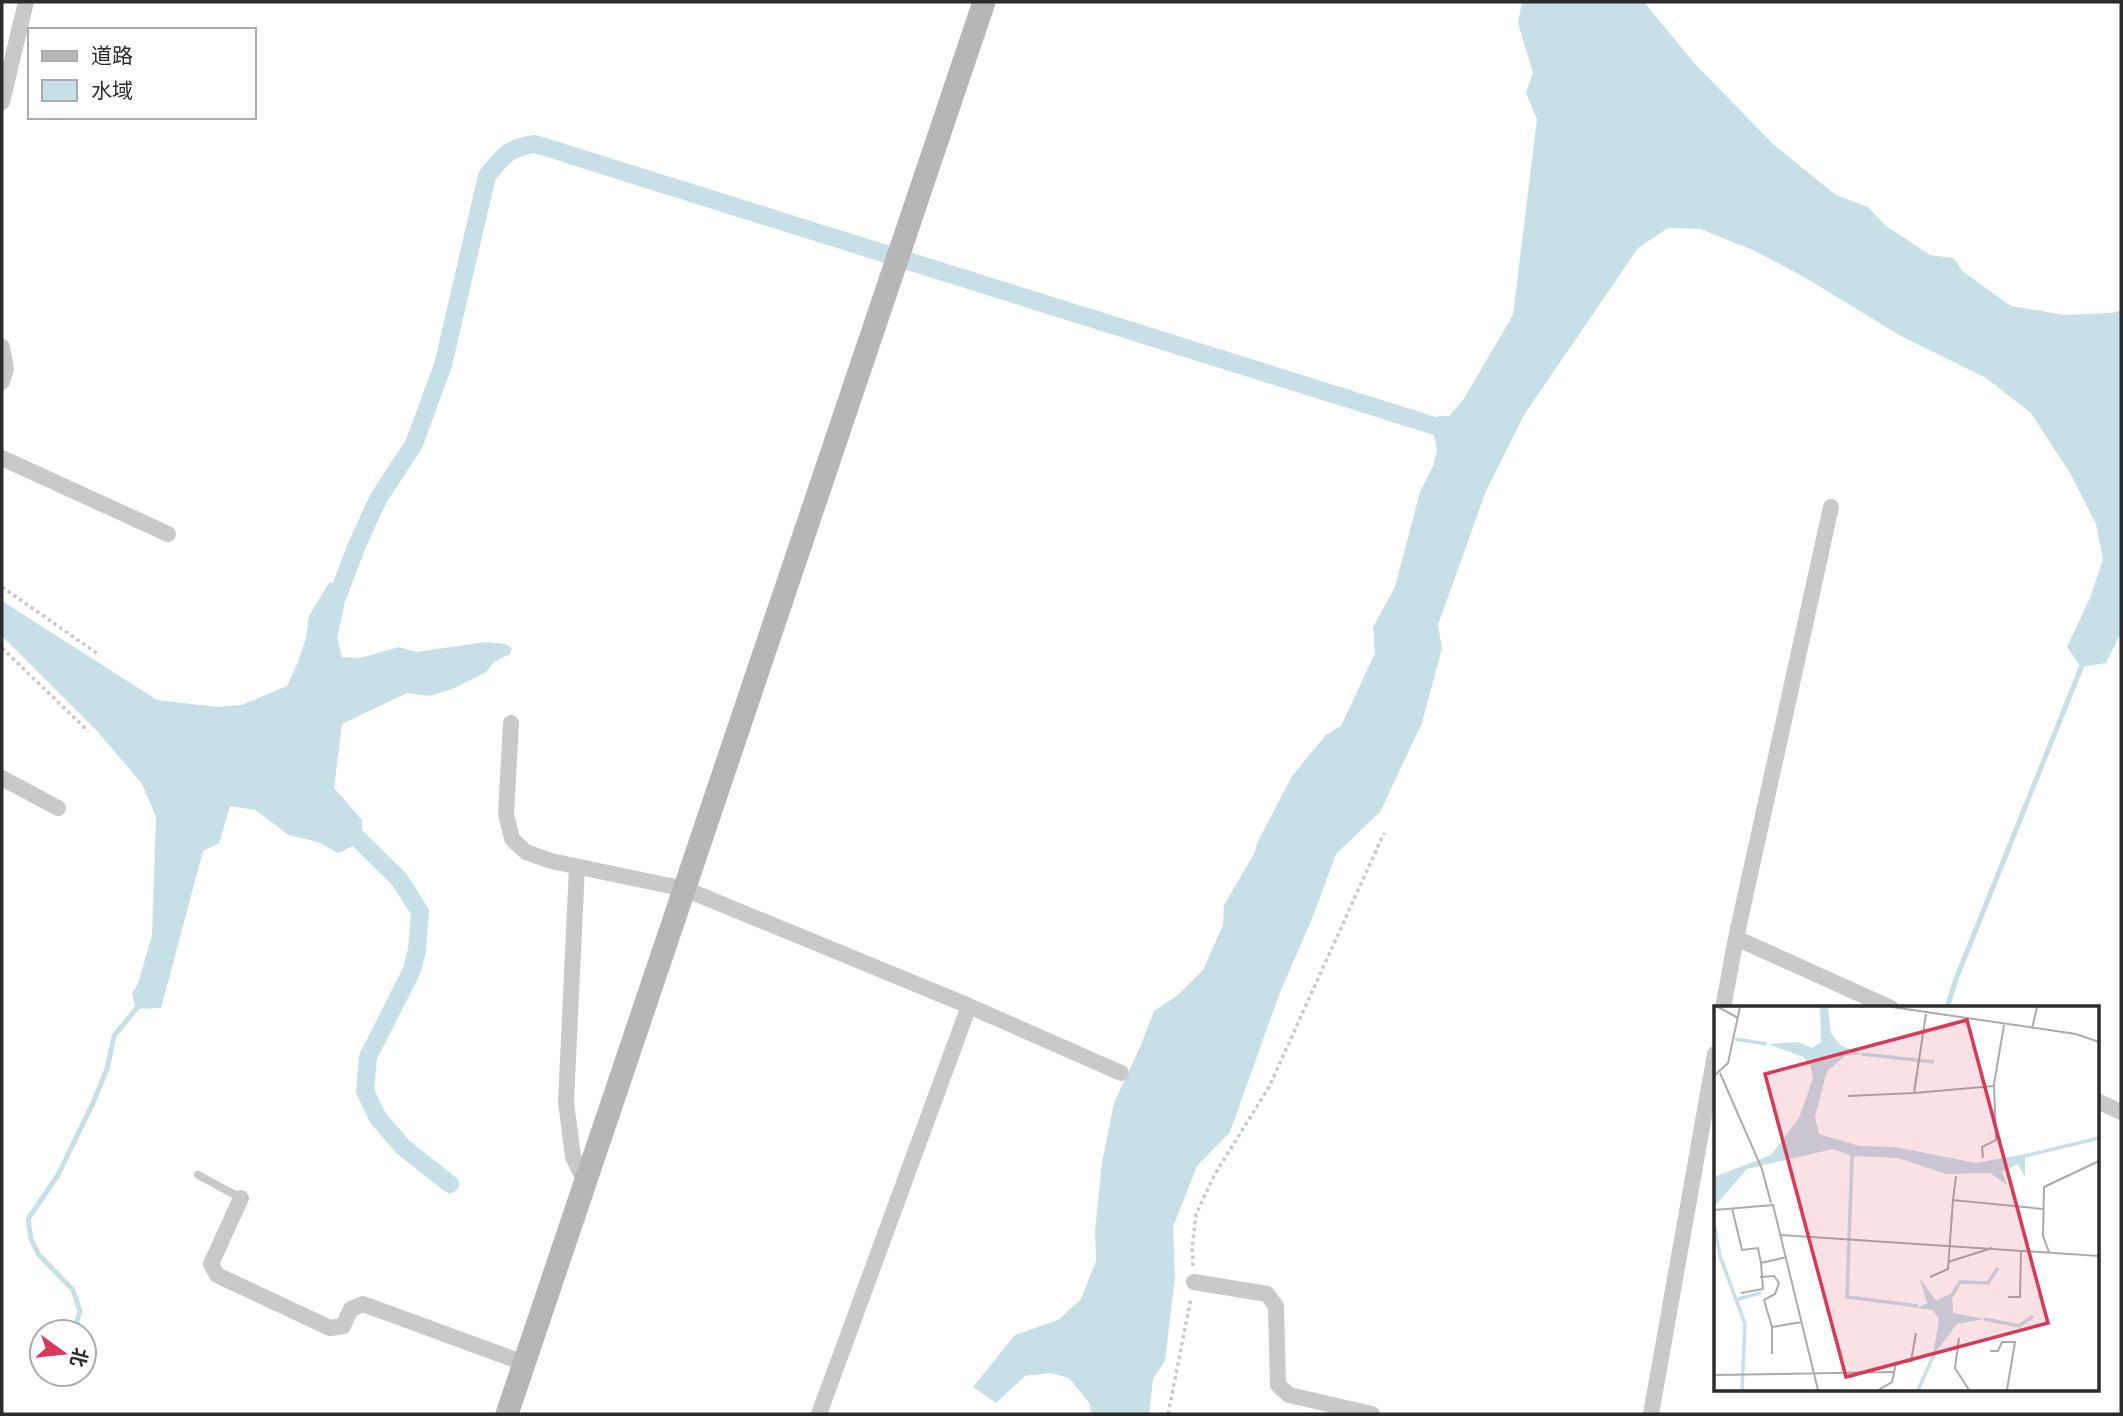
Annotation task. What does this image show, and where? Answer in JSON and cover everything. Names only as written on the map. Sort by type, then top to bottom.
[{"type":"street","points":[[2,102],[26,2]]},
{"type":"street","points":[[507,1414],[984,2]]},
{"type":"street","points":[[2,347],[6,369],[2,382]]},
{"type":"street","points":[[2,458],[168,534]]},
{"type":"street","points":[[1723,1006],[1831,507]]},
{"type":"street","points":[[510,723],[506,814],[512,839],[526,852],[551,861],[685,889],[969,1006],[1121,1073]]},
{"type":"street","points":[[2,778],[58,808]]},
{"type":"street","points":[[578,867],[566,1102],[573,1157],[585,1182]]},
{"type":"street","points":[[1736,938],[1887,1006]]},
{"type":"street","points":[[819,1414],[969,1006]]},
{"type":"street","points":[[1651,1414],[1714,1060]]},
{"type":"street","points":[[2098,1101],[2121,1112]]},
{"type":"street","points":[[241,1198],[211,1264],[217,1275],[330,1328],[343,1326],[351,1309],[363,1304],[524,1363]]},
{"type":"street","points":[[1194,1282],[1267,1294],[1276,1306],[1278,1385],[1289,1395],[1372,1414]]},
{"type":"lane","points":[[198,1175],[241,1198]]},
{"type":"path","points":[[2,587],[98,654]]},
{"type":"path","points":[[2,648],[88,731]]},
{"type":"path","points":[[1168,1414],[1194,1282],[1192,1249],[1196,1214],[1215,1174],[1269,1087],[1384,833]]},
{"type":"water","points":[[1522,2],[1644,2],[1694,63],[1774,145],[1836,195],[1868,207],[1886,226],[1930,255],[1954,258],[1962,271],[2011,306],[2064,315],[2112,313],[2121,310],[2121,633],[2106,663],[2081,667],[2067,647],[2090,598],[2103,559],[2096,524],[2070,473],[2031,413],[1986,378],[1899,335],[1806,278],[1753,250],[1700,229],[1668,228],[1638,248],[1524,415],[1486,491],[1438,625],[1442,648],[1422,723],[1380,812],[1336,854],[1312,919],[1280,992],[1230,1132],[1197,1166],[1173,1227],[1175,1277],[1165,1361],[1153,1379],[1149,1414],[1091,1414],[1090,1404],[1069,1378],[1050,1373],[1025,1376],[996,1403],[973,1387],[1015,1335],[1058,1320],[1081,1299],[1096,1261],[1095,1231],[1102,1163],[1114,1103],[1154,1011],[1178,995],[1203,970],[1223,925],[1224,905],[1254,854],[1292,776],[1326,735],[1341,726],[1375,653],[1373,627],[1395,587],[1420,492],[1433,466],[1437,451],[1432,425],[1438,416],[1449,416],[1463,400],[1513,315],[1537,119],[1526,93],[1533,73],[1518,23]]},
{"type":"water","points":[[343,582],[344,607],[337,638],[342,657],[360,658],[399,647],[417,652],[485,642],[505,644],[512,648],[510,654],[494,662],[486,672],[452,689],[430,696],[407,693],[342,724],[334,788],[362,820],[362,842],[338,853],[318,842],[289,835],[255,810],[230,806],[219,843],[203,851],[161,1008],[136,1009],[132,993],[138,984],[152,935],[156,817],[142,784],[97,731],[2,636],[2,601],[157,700],[217,707],[242,705],[287,686],[306,638],[309,616],[329,583]]},
{"type":"waterway","points":[[335,603],[378,499],[414,444],[443,365],[487,176],[507,154],[519,147],[535,144],[1454,432]]},
{"type":"waterway","points":[[1948,1006],[1956,979],[2083,663]]},
{"type":"waterway","points":[[345,826],[399,879],[420,912],[417,950],[412,970],[368,1057],[365,1091],[378,1118],[403,1147],[450,1184]]},
{"type":"waterway","points":[[78,1318],[80,1311],[73,1290],[39,1255],[31,1239],[28,1219],[58,1175],[93,1103],[107,1069],[114,1036],[141,1003]]}]
